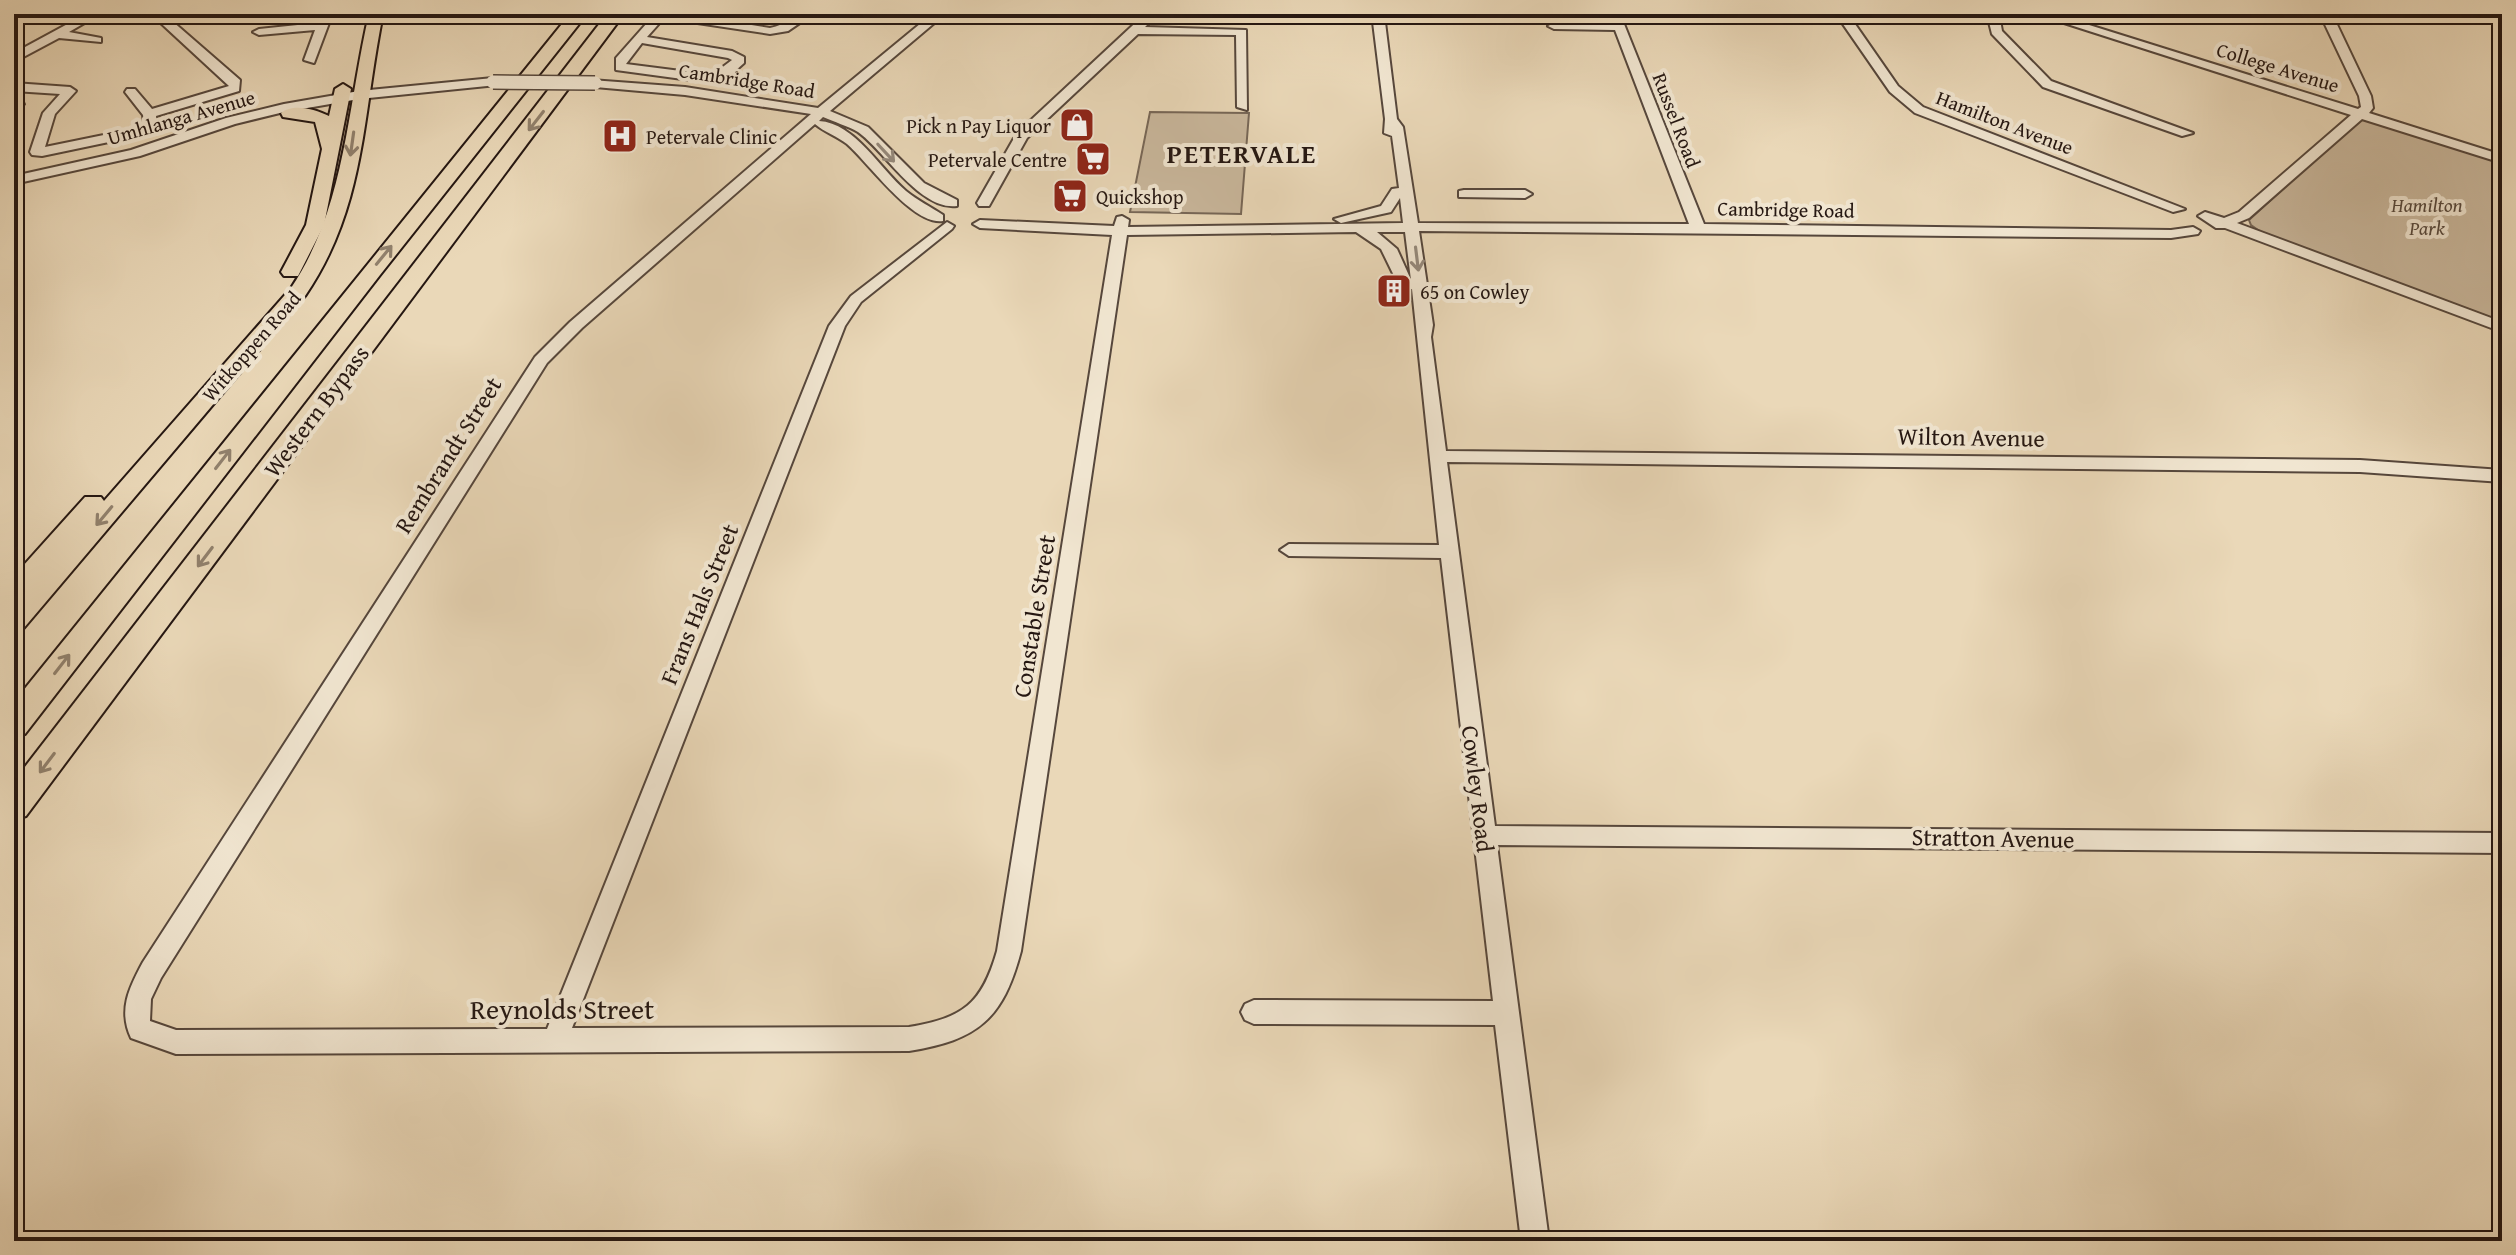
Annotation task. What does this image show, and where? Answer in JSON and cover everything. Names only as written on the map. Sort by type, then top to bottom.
[{"type":"highway","name":"Western Bypass","points":[[14,725],[362,283],[579,14]]},
{"type":"highway","name":"Western Bypass","points":[[14,806],[616,14]]},
{"type":"main road","name":"Witkoppen Road","points":[[14,592],[289,275],[315,225],[329,155],[350,100],[376,14]]},
{"type":"main road","name":"Witkoppen Road","points":[[14,622],[312,273],[339,215],[350,100],[345,74],[336,87],[324,95],[287,111]]},
{"type":"main road","points":[[287,111],[312,114],[323,119],[329,155]]},
{"type":"street","points":[[14,58],[94,14]]},
{"type":"street","points":[[149,114],[225,93],[236,86],[157,14]]},
{"type":"street","points":[[640,39],[732,55],[740,60],[721,77],[712,79],[620,67],[620,61],[661,14],[774,31],[788,27],[807,14]]},
{"type":"street","name":"Rembrandt Street","points":[[140,1030],[135,1018],[136,1003],[152,970],[541,360],[576,325],[939,14]]},
{"type":"street","points":[[942,222],[963,228],[982,210],[1022,136],[1152,14]]},
{"type":"street","name":"Cowley Road","points":[[1378,14],[1397,192],[1425,325],[1423,337],[1448,552],[1535,1241]]},
{"type":"street","name":"Hamilton Avenue","points":[[1842,14],[1894,89],[1909,104],[2148,198],[2169,214]]},
{"type":"street","points":[[1993,14],[1996,32],[2047,84],[2187,133]]},
{"type":"street","name":"College Avenue","points":[[2042,14],[2502,159]]},
{"type":"street","points":[[2210,222],[2246,212],[2363,115],[2367,108],[2365,96],[2326,14]]},
{"type":"street","points":[[259,32],[325,20]]},
{"type":"street","points":[[310,60],[325,20]]},
{"type":"street","name":"Russel Road","points":[[1554,26],[1617,21],[1698,228]]},
{"type":"street","points":[[1135,30],[1242,32],[1243,107]]},
{"type":"street","points":[[57,34],[97,40]]},
{"type":"street","name":"Cambridge Road","points":[[350,100],[493,82],[598,83],[817,116],[863,130],[919,186],[952,203]]},
{"type":"street","points":[[14,87],[70,91],[49,113],[37,152],[142,131],[151,124],[149,114],[131,92]]},
{"type":"street","name":"Umhlanga Avenue","points":[[14,183],[135,153],[231,121],[350,100]]},
{"type":"street","name":"Cambridge Road","points":[[817,116],[840,132],[902,195],[942,222]]},
{"type":"street","name":"Cowley Road","points":[[1391,119],[1397,127],[1406,226],[1406,287],[1416,326],[1423,337]]},
{"type":"street","points":[[1333,220],[1386,209],[1397,192]]},
{"type":"street","points":[[1464,194],[1492,210],[1525,194]]},
{"type":"street","points":[[952,203],[982,210]]},
{"type":"street","name":"Frans Hals Street","points":[[555,1040],[842,316],[856,299],[942,222],[941,209],[952,203]]},
{"type":"street","name":"Cambridge Road","points":[[982,210],[1121,226],[1406,226]]},
{"type":"street","name":"Cambridge Road","points":[[1121,226],[1333,220],[1433,227],[1492,210],[1698,228],[2139,233],[2193,231],[2210,222]]},
{"type":"street","points":[[2210,222],[2246,212]]},
{"type":"street","points":[[2246,212],[2244,222],[2264,237]]},
{"type":"street","points":[[2169,214],[2172,225],[2193,231]]},
{"type":"street","points":[[2139,233],[2169,214],[2210,222],[2264,237],[2502,327]]},
{"type":"street","name":"Constable Street","points":[[981,1014],[1004,975],[1009,951],[1121,226]]},
{"type":"street","points":[[1352,228],[1385,241],[1406,287]]},
{"type":"street","name":"Wilton Avenue","points":[[1438,456],[2360,466],[2502,476]]},
{"type":"street","points":[[1289,550],[1448,552]]},
{"type":"street","name":"Stratton Avenue","points":[[1484,835],[2502,843]]},
{"type":"street","points":[[1254,1012],[1506,1013]]},
{"type":"street","name":"Reynolds Street","points":[[140,1030],[176,1042],[909,1039],[941,1035],[964,1026],[981,1014]]},
{"type":"green space","points":[[1150,112],[1249,113],[1241,214],[1130,212]]},
{"type":"green space","name":"Hamilton Park","points":[[2363,116],[2502,161],[2502,323],[2268,237],[2251,225],[2249,220]]},
{"type":"place","name":"Pick n Pay Liquor","points":[[1077,125]]},
{"type":"place","name":"Petervale Clinic","points":[[620,136]]},
{"type":"place","name":"Petervale Centre","points":[[1093,159]]},
{"type":"place","name":"Quickshop","points":[[1070,196]]},
{"type":"place","name":"65 on Cowley","points":[[1394,291]]},
{"type":"district","name":"PETERVALE","points":[[1242,153]]}]
